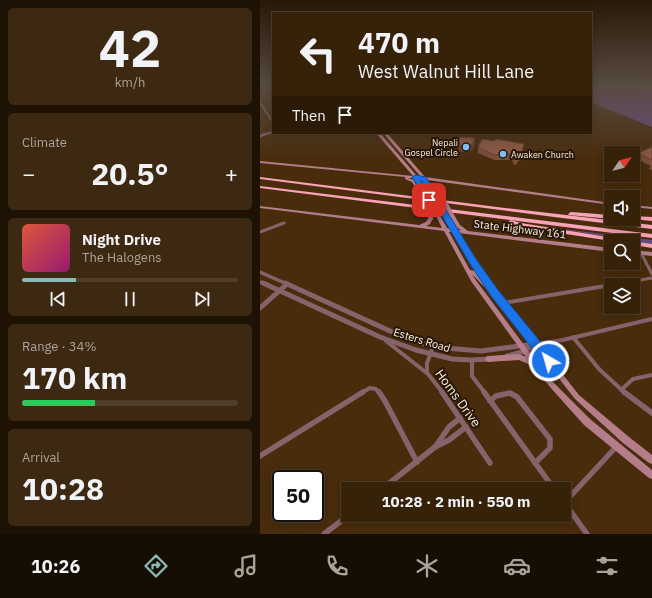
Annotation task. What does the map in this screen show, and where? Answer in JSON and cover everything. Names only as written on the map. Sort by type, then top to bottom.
[{"type":"highway","points":[[260,177],[285,182],[450,202],[530,214],[652,226]]},
{"type":"highway","points":[[260,187],[652,236]]},
{"type":"highway","points":[[530,214],[604,216]]},
{"type":"highway","points":[[494,216],[521,225],[604,238]]},
{"type":"highway","points":[[640,218],[652,219]]},
{"type":"highway","points":[[640,244],[652,246]]},
{"type":"main road","points":[[379,134],[416,177],[468,272],[520,345],[570,406],[616,447],[652,475]]},
{"type":"main road","points":[[386,134],[424,178],[462,243],[495,293],[578,397],[626,440],[652,460]]},
{"type":"main road","points":[[394,151],[400,150]]},
{"type":"main road","points":[[260,162],[416,177],[604,203]]},
{"type":"main road","points":[[396,176],[406,174],[408,168]]},
{"type":"main road","points":[[404,177],[413,181],[431,218],[428,223],[418,226]]},
{"type":"main road","points":[[447,181],[437,185],[436,188],[458,226],[469,232]]},
{"type":"main road","name":"State Highway 161","points":[[260,207],[604,249]]},
{"type":"main road","points":[[640,207],[652,208]]},
{"type":"main road","points":[[462,243],[468,236],[476,234]]},
{"type":"main road","points":[[641,253],[652,254]]},
{"type":"main road","points":[[468,272],[474,272],[487,287],[495,293]]},
{"type":"main road","points":[[488,359],[519,357],[528,360],[537,366]]},
{"type":"street","points":[[265,110],[272,121]]},
{"type":"street","points":[[260,136],[272,132]]},
{"type":"street","points":[[260,232],[284,223]]},
{"type":"street","points":[[641,253],[652,274]]},
{"type":"street","name":"Esters Road","points":[[260,272],[390,331],[433,347],[481,351],[536,344]]},
{"type":"street","points":[[640,280],[652,278]]},
{"type":"street","name":"Esters Road","points":[[260,282],[382,338],[445,359],[472,361],[488,359],[525,351],[536,344]]},
{"type":"street","points":[[260,308],[287,284]]},
{"type":"street","points":[[503,303],[604,286]]},
{"type":"street","points":[[339,318],[344,310]]},
{"type":"street","points":[[536,344],[652,319]]},
{"type":"street","points":[[573,337],[590,360],[622,390],[652,413]]},
{"type":"street","name":"Homs Drive","points":[[382,338],[428,374],[490,463]]},
{"type":"street","points":[[428,374],[425,367],[432,355],[433,347]]},
{"type":"street","points":[[472,361],[472,376],[549,482]]},
{"type":"street","points":[[622,390],[633,379],[652,375]]},
{"type":"street","points":[[260,456],[370,388],[376,389],[385,401],[417,462]]},
{"type":"street","points":[[490,401],[496,396],[510,393],[517,397],[550,439],[550,448],[535,463]]},
{"type":"street","points":[[435,447],[449,427],[460,418]]},
{"type":"street","points":[[391,482],[435,447],[449,440],[466,427]]},
{"type":"street","points":[[571,495],[616,447]]},
{"type":"street","points":[[571,512],[587,534]]},
{"type":"street","points":[[324,534],[341,521]]},
{"type":"shaded area","points":[[610,110],[652,110],[652,127]]},
{"type":"shaded area","points":[[554,228],[604,234],[604,236]]},
{"type":"shaded area","points":[[640,239],[652,240],[652,244],[640,242]]},
{"type":"building","points":[[461,137],[475,138],[472,144],[460,146],[458,140]]},
{"type":"building","points":[[482,139],[495,141],[496,139],[524,144],[522,151],[529,152],[519,155],[518,159],[515,159],[513,154],[494,155],[478,147]]},
{"type":"building","points":[[652,147],[652,160],[640,154],[640,152]]},
{"type":"place","name":"Nepali Gospel Circle","points":[[466,147]]},
{"type":"place","name":"Awaken Church","points":[[503,154]]},
{"type":"route","points":[[429,200],[416,177],[424,178],[473,261],[495,293],[549,361]]}]
